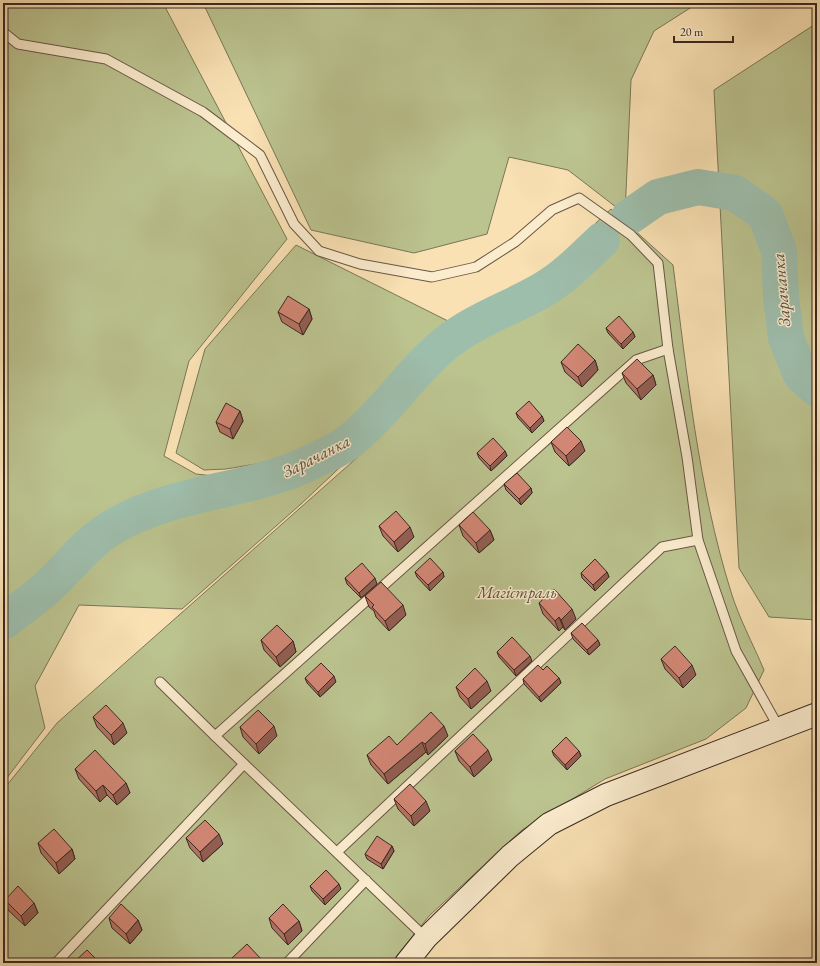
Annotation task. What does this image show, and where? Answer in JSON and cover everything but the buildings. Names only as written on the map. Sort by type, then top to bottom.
[{"type":"street","points":[[406,963],[426,938],[510,856],[549,824],[606,794],[817,714]]},
{"type":"lane","points":[[3,32],[18,44],[106,59],[203,112],[260,155],[294,224],[319,251],[360,264],[432,277],[476,267],[515,242],[552,210],[579,198],[630,235],[658,263],[668,349],[687,457],[698,540],[736,651],[779,728]]},
{"type":"lane","points":[[215,736],[636,360],[668,349]]},
{"type":"lane","points":[[337,852],[662,547],[698,540]]},
{"type":"lane","points":[[160,682],[426,938]]},
{"type":"lane","points":[[56,963],[244,764]]},
{"type":"lane","points":[[287,963],[366,880]]},
{"type":"green space","points":[[3,3],[163,3],[287,239],[189,361],[164,456],[196,474],[223,477],[295,462],[348,435],[368,441],[301,504],[182,609],[79,605],[35,686],[45,728],[3,783],[3,74],[8,29],[3,24]]},
{"type":"green space","points":[[203,3],[698,3],[654,31],[631,80],[625,214],[568,170],[509,157],[487,234],[414,253],[311,230]]},
{"type":"green space","points":[[817,23],[817,620],[769,617],[739,568],[714,90]]},
{"type":"green space","name":"Магістраль","points":[[611,209],[673,265],[695,430],[710,512],[734,602],[764,670],[746,708],[706,739],[605,779],[522,830],[429,916],[391,963],[3,963],[3,790],[57,723],[377,440],[348,431],[292,458],[226,469],[204,470],[176,453],[205,349],[296,245],[452,323],[525,289]]},
{"type":"waterway","name":"Зарачанка","points":[[629,217],[658,197],[698,187],[735,193],[765,214],[779,251],[781,297],[786,338],[801,375],[817,389]]},
{"type":"waterway","name":"Зарачанка","points":[[3,622],[42,592],[89,545],[113,527],[137,515],[163,505],[269,478],[295,469],[344,445],[365,428],[442,346],[467,328],[552,284],[602,240]]}]
